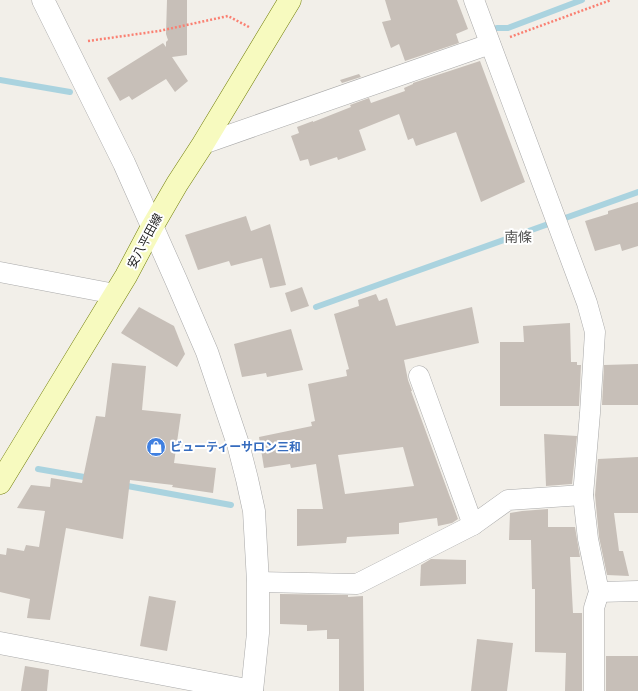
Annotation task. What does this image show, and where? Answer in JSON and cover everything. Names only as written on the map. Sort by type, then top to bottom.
[{"type":"main road","name":"安八平田線","points":[[0,482],[126,276],[177,184],[203,144],[290,0]]},
{"type":"street","points":[[0,643],[252,691],[258,633],[258,582],[254,511],[238,444],[207,352],[124,163],[43,0]]},
{"type":"street","points":[[474,0],[587,303],[595,332],[590,413],[582,495],[588,539],[599,592],[594,608],[594,691]]},
{"type":"street","points":[[203,144],[490,44]]},
{"type":"street","points":[[0,272],[115,294]]},
{"type":"street","points":[[419,376],[473,525]]},
{"type":"street","points":[[258,582],[357,584],[473,525],[508,500],[582,495]]},
{"type":"street","points":[[599,592],[638,591]]},
{"type":"path","points":[[490,44],[611,0]]},
{"type":"path","points":[[65,44],[159,32],[228,16],[246,25],[267,39]]},
{"type":"building","points":[[167,0],[187,0],[187,55],[172,57],[188,81],[175,92],[166,79],[132,100],[129,96],[120,101],[107,78],[163,43],[166,47],[166,42],[168,40],[166,34]]},
{"type":"building","points":[[385,0],[457,0],[468,29],[456,34],[459,43],[405,61],[399,44],[391,48],[382,22],[391,20]]},
{"type":"building","points":[[480,61],[525,182],[481,202],[456,132],[416,146],[413,138],[408,140],[399,114],[359,130],[366,150],[338,160],[337,157],[310,166],[308,159],[300,161],[291,136],[299,133],[297,127],[351,107],[350,105],[369,98],[371,103],[405,91],[404,88],[413,83]]},
{"type":"building","points":[[359,74],[361,77],[342,83],[340,80]]},
{"type":"building","points":[[638,202],[638,246],[622,251],[620,244],[595,251],[585,221],[608,214],[608,211]]},
{"type":"building","points":[[246,216],[251,231],[270,224],[286,285],[270,288],[262,258],[231,266],[229,261],[198,270],[185,235]]},
{"type":"building","points":[[302,287],[309,306],[291,312],[285,293]]},
{"type":"building","points":[[376,294],[379,301],[387,298],[396,326],[472,307],[479,343],[404,360],[411,391],[458,519],[452,523],[438,526],[437,518],[399,523],[399,534],[347,537],[346,543],[297,546],[297,509],[323,509],[316,464],[291,468],[290,464],[264,468],[259,437],[312,426],[311,422],[315,421],[308,384],[347,376],[346,370],[349,369],[334,314],[359,306],[358,300]],"holes":[[[403,447],[414,486],[345,494],[338,455]]]},
{"type":"building","points":[[139,307],[174,326],[185,354],[177,367],[121,333]]},
{"type":"building","points":[[570,323],[571,362],[577,362],[577,365],[581,365],[579,406],[500,406],[500,342],[524,342],[523,326]]},
{"type":"building","points":[[291,329],[303,370],[267,377],[266,373],[242,377],[234,344]]},
{"type":"building","points":[[112,363],[146,366],[142,410],[181,414],[174,463],[216,468],[213,493],[172,487],[173,485],[130,480],[123,539],[66,528],[50,620],[27,618],[30,599],[0,592],[0,554],[6,555],[7,548],[24,551],[26,545],[39,547],[45,511],[17,508],[31,485],[50,487],[51,478],[82,483],[96,416],[105,417]]},
{"type":"building","points":[[638,364],[638,405],[602,405],[604,365]]},
{"type":"building","points":[[544,434],[577,436],[572,484],[546,486]]},
{"type":"building","points":[[638,457],[638,513],[614,513],[619,551],[623,551],[629,576],[607,575],[599,537],[595,495],[598,459]]},
{"type":"building","points":[[548,509],[548,527],[575,527],[580,557],[570,557],[573,613],[582,613],[582,691],[565,691],[566,653],[535,652],[535,589],[532,589],[531,540],[509,540],[510,513]]},
{"type":"building","points":[[431,559],[466,560],[466,584],[420,586],[421,565]]},
{"type":"building","points":[[280,594],[348,595],[348,597],[363,596],[364,691],[339,691],[339,639],[327,639],[327,630],[307,631],[307,625],[280,624]]},
{"type":"building","points":[[149,596],[176,601],[167,651],[140,646]]},
{"type":"building","points":[[477,639],[513,643],[507,691],[471,691]]},
{"type":"building","points":[[606,656],[638,656],[638,691],[606,691]]},
{"type":"building","points":[[25,666],[49,670],[47,691],[21,691]]},
{"type":"waterway","points":[[497,28],[508,28],[582,0]]},
{"type":"waterway","points":[[0,80],[70,92]]},
{"type":"waterway","points":[[316,307],[638,192]]},
{"type":"waterway","points":[[38,469],[90,478]]},
{"type":"waterway","points":[[122,485],[231,505]]},
{"type":"place","name":"ビューティーサロン三和","points":[[156,447]]},
{"type":"district","name":"南條","points":[[518,237]]}]
